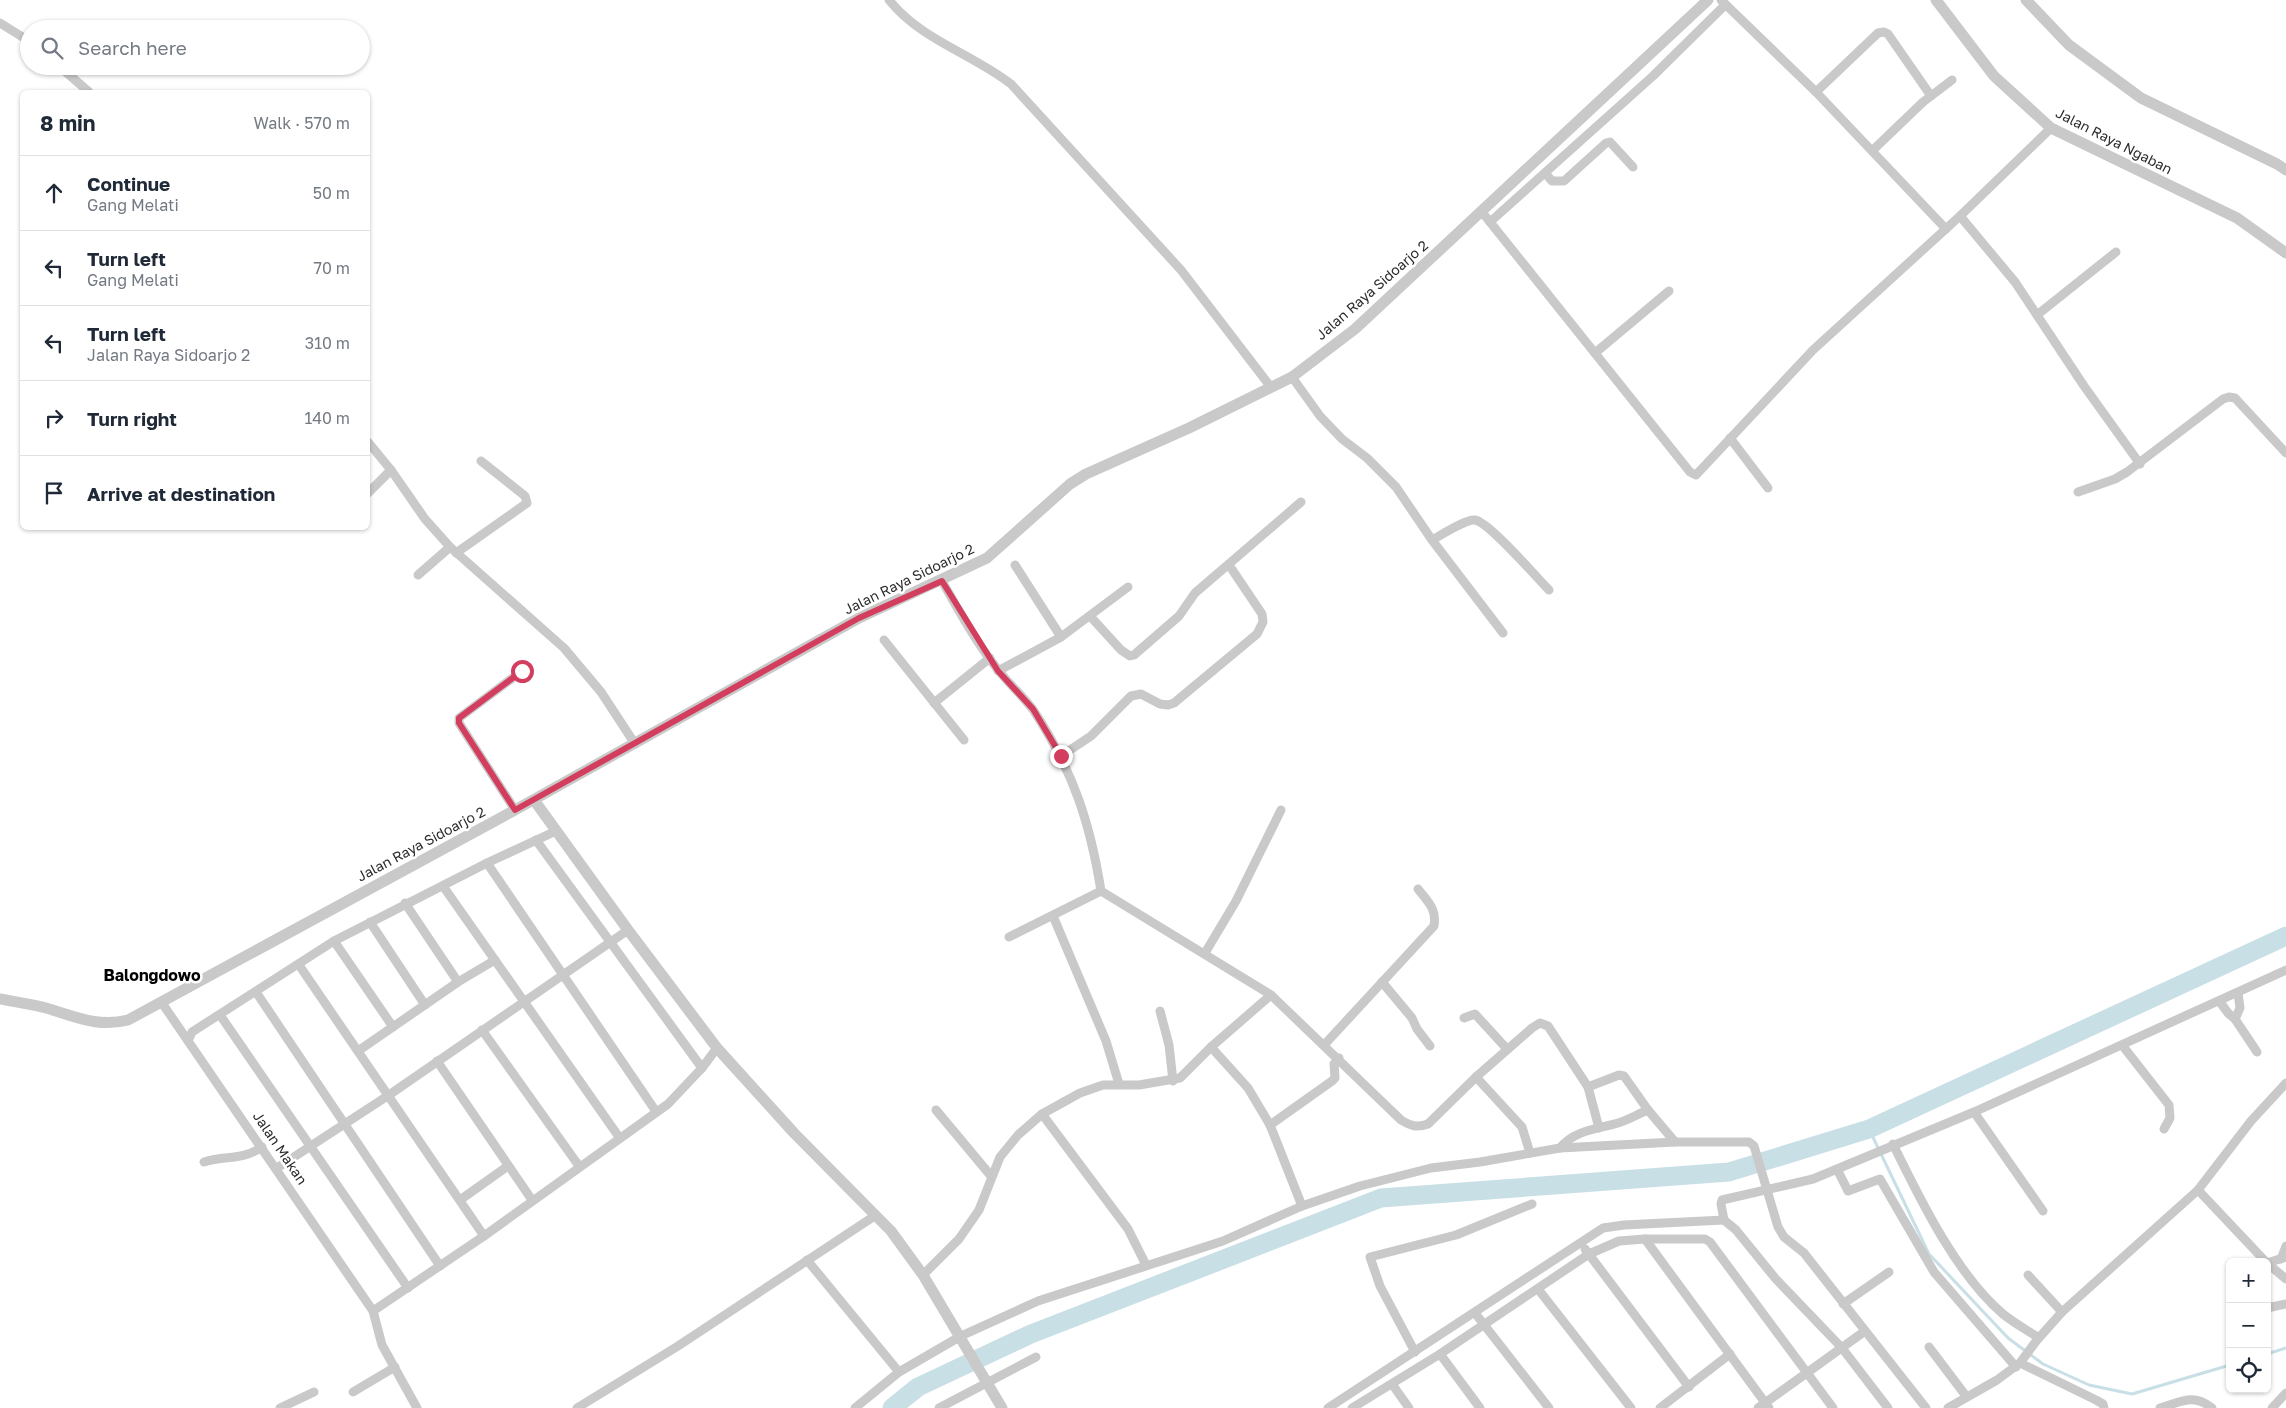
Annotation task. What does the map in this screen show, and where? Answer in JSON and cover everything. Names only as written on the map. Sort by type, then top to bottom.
[{"type":"street","points":[[889,0],[925,34],[991,68],[1011,84],[1181,270],[1270,386]]},
{"type":"street","name":"Jalan Raya Sidoarjo 2","points":[[0,999],[44,1008],[95,1023],[114,1024],[165,1006],[294,928],[515,810],[535,802],[859,618],[943,583],[987,558],[1070,484],[1099,468],[1189,428],[1270,386],[1293,378],[1355,329],[1486,218],[1708,0]]},
{"type":"street","name":"Jalan Raya Ngaban","points":[[1936,0],[1994,76],[2051,128],[2236,218],[2286,253]]},
{"type":"street","points":[[2026,0],[2069,45],[2141,98],[2278,164],[2286,170]]},
{"type":"street","points":[[1946,229],[1873,150],[1724,2],[1653,76],[1545,173],[1486,218],[1627,395],[1693,474],[1701,472],[1730,438],[1813,350],[1946,229],[1960,216],[2051,128]]},
{"type":"street","points":[[0,23],[20,35]]},
{"type":"street","points":[[1816,92],[1881,32],[1888,34],[1931,96]]},
{"type":"street","points":[[69,75],[87,90]]},
{"type":"street","points":[[1873,150],[1931,96],[1952,80]]},
{"type":"street","points":[[1545,173],[1552,181],[1564,181],[1606,143],[1610,142],[1633,167]]},
{"type":"street","points":[[1960,216],[2015,282],[2140,464]]},
{"type":"street","points":[[2037,315],[2116,252]]},
{"type":"street","points":[[1595,353],[1669,291]]},
{"type":"street","points":[[1293,378],[1320,416],[1342,439],[1367,458],[1396,487],[1432,540],[1503,633]]},
{"type":"street","points":[[2078,492],[2116,479],[2140,464],[2223,398],[2235,398],[2286,453]]},
{"type":"street","points":[[1730,438],[1768,488]]},
{"type":"street","points":[[370,444],[391,470],[425,519],[453,550],[564,648],[601,692],[635,744]]},
{"type":"street","points":[[418,575],[453,550],[527,503],[525,496],[481,461]]},
{"type":"street","points":[[370,491],[391,470]]},
{"type":"street","points":[[1090,616],[1121,650],[1130,656],[1134,655],[1179,616],[1195,593],[1301,502]]},
{"type":"street","points":[[1432,540],[1470,520],[1478,521],[1492,531],[1548,590]]},
{"type":"street","points":[[1014,565],[1061,637]]},
{"type":"street","points":[[1061,756],[1091,736],[1131,696],[1141,694],[1160,704],[1168,705],[1174,703],[1257,634],[1263,622],[1262,614],[1229,565]]},
{"type":"street","points":[[943,583],[998,671],[1033,709],[1061,756],[1073,781],[1091,833],[1101,891],[1183,939],[1271,995],[1325,1044],[1401,1120],[1410,1126],[1420,1127],[1428,1124],[1507,1049],[1536,1025],[1546,1024],[1588,1087],[1598,1128]]},
{"type":"street","points":[[998,671],[1061,637],[1128,587]]},
{"type":"street","points":[[884,640],[964,740]]},
{"type":"street","points":[[934,703],[990,658]]},
{"type":"street","points":[[515,810],[459,723],[459,718],[522,671]]},
{"type":"street","points":[[535,802],[717,1048],[794,1133],[891,1231],[923,1275],[964,1340],[1002,1408]]},
{"type":"street","points":[[1205,953],[1236,901],[1281,810]]},
{"type":"street","points":[[188,1041],[192,1032],[334,941],[487,863],[556,831]]},
{"type":"street","points":[[536,840],[702,1068]]},
{"type":"street","points":[[487,863],[656,1110]]},
{"type":"street","points":[[443,886],[619,1137]]},
{"type":"street","points":[[1325,1044],[1434,926],[1436,916],[1434,908],[1418,889]]},
{"type":"street","points":[[1009,937],[1101,891]]},
{"type":"street","points":[[405,904],[458,982]]},
{"type":"street","points":[[1053,916],[1106,1042],[1119,1084]]},
{"type":"street","points":[[370,922],[425,1005]]},
{"type":"street","points":[[277,1168],[388,1095],[523,1000],[628,930]]},
{"type":"street","points":[[334,941],[393,1027]]},
{"type":"street","points":[[358,1051],[458,982],[495,960]]},
{"type":"street","points":[[299,965],[484,1236]]},
{"type":"street","points":[[1888,1408],[1842,1348],[1775,1278],[1736,1230],[1724,1220],[1722,1200],[1768,1191],[1813,1179],[1974,1112],[2122,1044],[2220,1002],[2286,970]]},
{"type":"street","points":[[1382,982],[1412,1018],[1417,1029],[1430,1046]]},
{"type":"street","points":[[256,992],[440,1266]]},
{"type":"street","points":[[2236,1019],[2240,1008],[2238,993]]},
{"type":"street","points":[[923,1275],[959,1239],[979,1210],[1000,1157],[1018,1135],[1042,1114],[1080,1093],[1103,1085],[1139,1085],[1176,1080],[1271,995]]},
{"type":"street","points":[[2220,1002],[2228,1013],[2236,1019],[2257,1052]]},
{"type":"street","name":"Jalan Makan","points":[[165,1006],[373,1311],[382,1345],[417,1408]]},
{"type":"street","points":[[1160,1012],[1176,1080]]},
{"type":"street","points":[[1464,1018],[1475,1014],[1507,1049]]},
{"type":"street","points":[[220,1015],[408,1288]]},
{"type":"street","points":[[482,1030],[579,1166]]},
{"type":"street","points":[[2122,1044],[2168,1105],[2171,1112],[2164,1130]]},
{"type":"street","points":[[1212,1047],[1248,1088],[1270,1125],[1302,1206]]},
{"type":"street","points":[[373,1311],[484,1236],[656,1110],[668,1104],[702,1068],[717,1048]]},
{"type":"street","points":[[1270,1125],[1332,1081],[1335,1078],[1334,1064],[1339,1058]]},
{"type":"street","points":[[437,1061],[532,1200]]},
{"type":"street","points":[[1588,1087],[1621,1075],[1626,1077],[1648,1110],[1675,1142]]},
{"type":"street","points":[[1476,1077],[1522,1127],[1530,1152]]},
{"type":"street","points":[[1948,1408],[2019,1363],[2062,1312],[2198,1190],[2251,1121],[2286,1083]]},
{"type":"street","points":[[936,1110],[991,1176]]},
{"type":"street","points":[[1560,1148],[1572,1137],[1620,1123],[1648,1110]]},
{"type":"street","points":[[1974,1112],[2043,1211]]},
{"type":"street","points":[[1042,1114],[1128,1229],[1146,1265]]},
{"type":"street","points":[[856,1408],[899,1372],[1038,1301],[1223,1241],[1302,1206],[1360,1186],[1431,1168],[1480,1162],[1530,1152],[1560,1148],[1675,1142],[1749,1142],[1754,1146],[1778,1227],[1784,1237],[1804,1253],[1926,1408]]},
{"type":"street","points":[[1891,1145],[1955,1256],[1980,1289],[2002,1313],[2038,1339]]},
{"type":"street","points":[[204,1162],[224,1157],[251,1155],[262,1147]]},
{"type":"street","points":[[460,1200],[508,1166]]},
{"type":"street","points":[[1837,1169],[1848,1191],[1880,1179],[1934,1272],[2019,1363],[2096,1400],[2103,1404],[2104,1408]]},
{"type":"street","points":[[2198,1190],[2262,1258]]},
{"type":"street","points":[[1415,1352],[1380,1286],[1370,1257],[1456,1235],[1532,1204]]},
{"type":"street","points":[[577,1408],[678,1346],[876,1215]]},
{"type":"street","points":[[1328,1408],[1341,1405],[1415,1352],[1604,1228],[1611,1226],[1724,1220]]},
{"type":"street","points":[[1702,1222],[1705,1239]]},
{"type":"street","points":[[1645,1238],[1730,1354],[1764,1406],[1864,1331]]},
{"type":"street","points":[[1352,1408],[1440,1354],[1589,1254],[1614,1242],[1645,1238],[1705,1239],[1714,1245],[1833,1408]]},
{"type":"street","points":[[1582,1244],[1689,1387]]},
{"type":"street","points":[[2286,1246],[2283,1258],[2267,1263],[2286,1280]]},
{"type":"street","points":[[807,1260],[899,1372]]},
{"type":"street","points":[[1843,1304],[1889,1272]]},
{"type":"street","points":[[2028,1275],[2062,1312]]},
{"type":"street","points":[[1538,1289],[1631,1408]]},
{"type":"street","points":[[2271,1307],[2286,1304]]},
{"type":"street","points":[[1476,1313],[1549,1408]]},
{"type":"street","points":[[1929,1347],[1966,1396]]},
{"type":"street","points":[[1440,1354],[1480,1408]]},
{"type":"street","points":[[1660,1408],[1730,1354]]},
{"type":"street","points":[[939,1408],[986,1381],[1036,1358]]},
{"type":"street","points":[[353,1392],[395,1367]]},
{"type":"street","points":[[1392,1384],[1409,1408]]},
{"type":"street","points":[[280,1408],[314,1392]]},
{"type":"street","points":[[2272,1408],[2286,1394]]},
{"type":"street","points":[[2160,1408],[2192,1399],[2200,1400],[2212,1408]]},
{"type":"waterway","points":[[892,1408],[918,1387],[1031,1334],[1381,1198],[1729,1172],[1869,1129],[2286,936]]},
{"type":"waterway","points":[[1869,1129],[1929,1254],[2008,1338],[2043,1364],[2089,1385],[2132,1394],[2226,1366]]},
{"type":"waterway","points":[[2271,1353],[2286,1348]]},
{"type":"district","name":"Balongdowo","points":[[152,975]]},
{"type":"route","points":[[522,671],[459,718],[459,723],[515,810],[859,618],[942,581],[998,671],[1033,709],[1061,756]]}]
